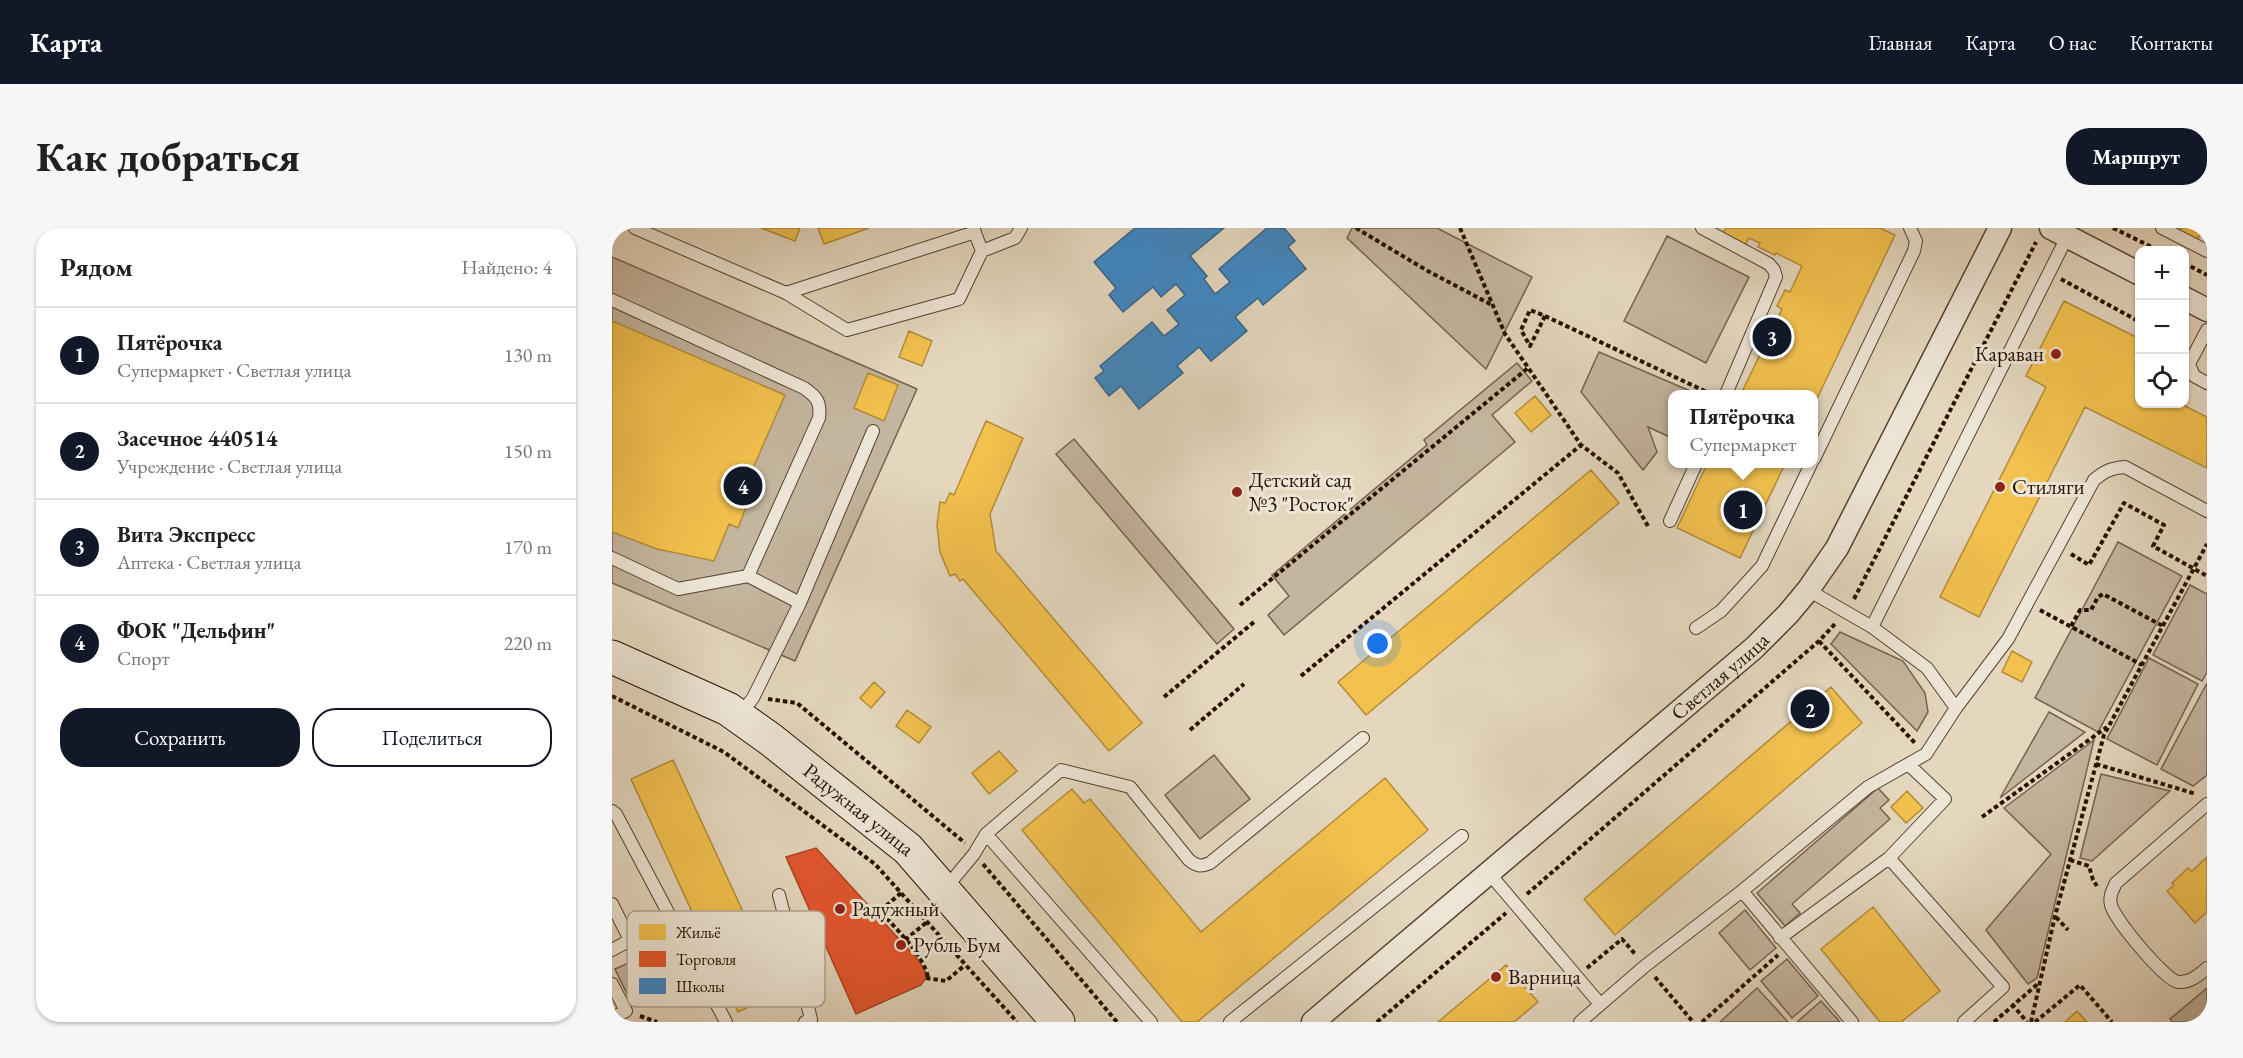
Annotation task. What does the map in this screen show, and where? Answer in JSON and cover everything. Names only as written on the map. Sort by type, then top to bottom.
[{"type":"main road","name":"Радужная улица","points":[[612,657],[728,709],[770,739],[908,849],[1058,1022]]},
{"type":"street","name":"Светлая улица","points":[[1313,1022],[1754,648],[1788,614],[1837,548],[2000,228]]},
{"type":"street","points":[[2046,235],[2135,272]]},
{"type":"street","points":[[2188,300],[2207,310]]},
{"type":"lane","points":[[635,228],[786,293],[846,330],[958,299],[982,251],[1015,238],[1021,228]]},
{"type":"lane","points":[[1702,228],[1769,264],[1776,276],[1728,390]]},
{"type":"lane","points":[[1818,451],[1914,251],[1916,241],[1910,228]]},
{"type":"lane","points":[[2162,228],[2207,250]]},
{"type":"lane","points":[[786,293],[974,230],[982,251]]},
{"type":"lane","points":[[1872,627],[2053,266],[2046,235]]},
{"type":"lane","points":[[612,300],[804,388],[816,396],[820,407],[819,418],[748,576]]},
{"type":"lane","points":[[2207,330],[2189,364],[2194,376],[2207,383]]},
{"type":"lane","points":[[738,717],[753,698],[800,603],[873,431]]},
{"type":"lane","points":[[1580,1022],[1645,966],[1742,891],[1868,787],[1926,754],[1956,708],[2008,639],[2094,480],[2103,472],[2112,468],[2125,467],[2207,511]]},
{"type":"lane","points":[[1670,521],[1693,468]]},
{"type":"lane","points":[[1696,628],[1722,611],[1762,566],[1809,468]]},
{"type":"lane","points":[[612,558],[678,589],[748,576],[800,603]]},
{"type":"lane","points":[[1808,590],[1872,627],[1927,668],[1956,708]]},
{"type":"lane","points":[[944,890],[974,854],[986,834],[1061,770],[1130,787],[1189,860],[1195,865],[1203,866],[1210,863],[1363,738]]},
{"type":"lane","points":[[1784,942],[1889,858],[1945,799],[1908,764]]},
{"type":"lane","points":[[2207,804],[2116,883],[2110,894],[2110,903],[2115,916],[2161,970],[2176,982],[2188,981],[2207,968]]},
{"type":"lane","points":[[612,811],[616,814],[667,911]]},
{"type":"lane","points":[[986,834],[1151,1022]]},
{"type":"lane","points":[[1230,1022],[1462,836]]},
{"type":"lane","points":[[1889,858],[2003,987],[1964,1022]]},
{"type":"lane","points":[[1489,873],[1600,1004]]},
{"type":"lane","points":[[1742,891],[1851,1022]]},
{"type":"lane","points":[[779,895],[783,911]]},
{"type":"lane","points":[[612,904],[627,934]]},
{"type":"lane","points":[[612,950],[627,942]]},
{"type":"lane","points":[[612,984],[626,1011],[612,1018]]},
{"type":"lane","points":[[718,1007],[726,1022]]},
{"type":"lane","points":[[805,1022],[811,1019],[808,1007]]},
{"type":"path","points":[[1356,228],[1426,270],[1493,305]]},
{"type":"path","points":[[1460,228],[1505,334],[1581,445],[1618,473],[1649,528]]},
{"type":"path","points":[[2113,228],[2150,246]]},
{"type":"path","points":[[2053,266],[2055,276],[2135,320]]},
{"type":"path","points":[[2189,266],[2207,275]]},
{"type":"path","points":[[1545,316],[1530,346],[1521,330],[1530,310],[1545,316],[1702,390]]},
{"type":"path","points":[[1240,605],[1528,368]]},
{"type":"path","points":[[1301,676],[1581,445]]},
{"type":"path","points":[[2058,547],[2089,565],[2124,502],[2164,525],[2153,546],[2207,576]]},
{"type":"path","points":[[2031,1022],[2055,916],[2104,735],[2207,544]]},
{"type":"path","points":[[2071,627],[2080,610],[2091,610],[2098,597],[2103,594],[2163,626]]},
{"type":"path","points":[[2028,603],[2142,665]]},
{"type":"path","points":[[1164,697],[1254,622]]},
{"type":"path","points":[[1819,640],[1926,754]]},
{"type":"path","points":[[1190,730],[1244,684]]},
{"type":"path","points":[[612,696],[724,752],[875,864],[1017,1022]]},
{"type":"path","points":[[1982,817],[2110,725]]},
{"type":"path","points":[[2096,764],[2207,797]]},
{"type":"path","points":[[2070,860],[2089,867],[2093,880],[2110,903]]},
{"type":"path","points":[[901,893],[880,910],[924,965],[927,978],[946,981],[965,965]]},
{"type":"path","points":[[2055,916],[2068,930]]},
{"type":"path","points":[[905,940],[927,922]]},
{"type":"path","points":[[1577,977],[1622,939],[1693,1022]]},
{"type":"path","points":[[1702,1022],[1784,942]]},
{"type":"path","points":[[1994,1022],[2040,982]]},
{"type":"path","points":[[2031,1022],[2080,985],[2112,1022]]},
{"type":"path","points":[[2000,991],[2031,1022]]},
{"type":"shaded area","points":[[1352,228],[1437,228],[1532,277],[1486,369],[1347,238]]},
{"type":"shaded area","points":[[1667,236],[1749,277],[1706,363],[1624,321]]},
{"type":"shaded area","points":[[612,257],[917,389],[795,661],[612,583]]},
{"type":"shaded area","points":[[1599,352],[1688,390],[1668,390],[1668,436],[1648,427],[1657,452],[1643,470],[1581,392]]},
{"type":"shaded area","points":[[1517,363],[1532,381],[1492,415],[1515,442],[1284,635],[1268,615],[1289,596],[1272,575],[1427,445],[1424,440]]},
{"type":"shaded area","points":[[1074,439],[1234,629],[1217,644],[1056,454]]},
{"type":"shaded area","points":[[2118,542],[2182,576],[2098,732],[2035,698]]},
{"type":"shaded area","points":[[2190,585],[2207,594],[2207,672],[2202,681],[2153,655]]},
{"type":"shaded area","points":[[1840,632],[1903,661],[1925,693],[1928,712],[1917,731],[1831,644]]},
{"type":"shaded area","points":[[2149,658],[2198,684],[2157,765],[2107,739]]},
{"type":"shaded area","points":[[2207,683],[2207,775],[2193,786],[2161,769]]},
{"type":"shaded area","points":[[2049,712],[2085,732],[2000,798]]},
{"type":"shaded area","points":[[2094,740],[2037,978],[2028,984],[1986,930],[2051,854],[2004,808]]},
{"type":"shaded area","points":[[1214,755],[1250,799],[1200,839],[1165,795]]},
{"type":"shaded area","points":[[2101,774],[2170,791],[2092,861],[2080,858]]},
{"type":"shaded area","points":[[1878,788],[1889,800],[1880,808],[1890,819],[1792,904],[1800,913],[1785,926],[1757,893]]},
{"type":"shaded area","points":[[1745,910],[1776,948],[1750,970],[1719,933]]},
{"type":"shaded area","points":[[1787,959],[1818,996],[1792,1018],[1761,981]]},
{"type":"shaded area","points":[[627,964],[627,994],[615,969]]},
{"type":"shaded area","points":[[1757,988],[1788,1022],[1720,1022]]},
{"type":"shaded area","points":[[2207,988],[2207,1022],[2172,1022],[2170,1019]]},
{"type":"shaded area","points":[[1821,1001],[1840,1022],[1797,1022]]},
{"type":"building: Жильё","points":[[761,228],[800,228],[795,241]]},
{"type":"building: Жильё","points":[[818,228],[869,228],[824,244]]},
{"type":"building: Жильё","points":[[1726,228],[1880,228],[1895,235],[1818,397],[1818,390],[1743,390],[1782,309],[1777,306],[1785,290],[1790,292],[1802,266],[1758,247],[1760,243],[1749,238],[1745,245],[1723,234]]},
{"type":"building: Жильё","points":[[2170,228],[2207,228],[2194,242]]},
{"type":"building: Жильё","points":[[2064,301],[2135,336],[2135,408],[2189,408],[2207,417],[2207,468],[2085,407],[1979,617],[1940,597],[2046,387],[2026,376]]},
{"type":"building: Жильё","points":[[612,321],[785,395],[740,498],[748,502],[738,528],[729,524],[714,561],[657,549],[612,532]]},
{"type":"building: Жильё","points":[[909,331],[932,341],[922,366],[899,357]]},
{"type":"building: Жильё","points":[[868,373],[898,385],[884,421],[854,408]]},
{"type":"building: Жильё","points":[[1535,396],[1551,415],[1531,432],[1515,413]]},
{"type":"building: Жильё","points":[[986,421],[1023,438],[990,514],[996,551],[1142,723],[1109,751],[963,579],[960,581],[955,574],[950,576],[940,552],[937,525],[940,502],[945,503],[950,493],[954,495]]},
{"type":"building: Жильё","points":[[1705,468],[1783,468],[1740,558],[1677,528]]},
{"type":"building: Жильё","points":[[1591,470],[1619,503],[1366,715],[1338,682]]},
{"type":"building: Жильё","points":[[2012,651],[2032,662],[2022,682],[2002,672]]},
{"type":"building: Жильё","points":[[874,682],[885,692],[871,708],[860,698]]},
{"type":"building: Жильё","points":[[1831,687],[1862,723],[1615,935],[1584,899]]},
{"type":"building: Жильё","points":[[907,710],[931,727],[919,743],[896,726]]},
{"type":"building: Жильё","points":[[999,751],[1017,771],[989,794],[972,773]]},
{"type":"building: Жильё","points":[[673,760],[743,911],[692,911],[631,779]]},
{"type":"building: Жильё","points":[[1385,778],[1428,830],[1197,1022],[1182,1022],[1022,830],[1072,789],[1084,803],[1090,799],[1201,932]]},
{"type":"building: Жильё","points":[[1907,791],[1923,808],[1906,823],[1891,807]]},
{"type":"building: Жильё","points":[[2207,857],[2207,912],[2195,923],[2167,891],[2188,868],[2192,871]]},
{"type":"building: Жильё","points":[[1873,907],[1940,991],[1901,1022],[1880,1022],[1821,949]]},
{"type":"building: Жильё","points":[[1506,965],[1538,1002],[1514,1022],[1438,1022]]},
{"type":"building: Жильё","points":[[736,1007],[748,1007],[738,1012]]},
{"type":"building: Жильё","points":[[2077,1011],[2087,1022],[2065,1022]]},
{"type":"building: Торговля","name":"Радужный","points":[[816,848],[919,961],[926,978],[921,985],[856,1014],[825,944],[825,911],[810,911],[786,857]]},
{"type":"building: Школы","points":[[1135,228],[1224,228],[1190,256],[1207,276],[1204,279],[1215,294],[1230,282],[1219,269],[1267,228],[1284,228],[1295,241],[1288,247],[1306,269],[1263,305],[1258,298],[1235,317],[1247,331],[1211,361],[1199,347],[1177,366],[1183,373],[1139,409],[1121,386],[1109,396],[1095,378],[1104,371],[1100,366],[1152,322],[1164,336],[1179,324],[1167,310],[1185,295],[1176,284],[1161,297],[1153,287],[1123,312],[1109,295],[1116,288],[1094,262]]},
{"type":"place","name":"Вита Экспресс","points":[[1772,337]]},
{"type":"place","name":"Караван","points":[[2056,354]]},
{"type":"place","name":"ФОК \"Дельфин\"","points":[[743,486]]},
{"type":"place","name":"Стиляги","points":[[2000,487]]},
{"type":"place","name":"Детский сад №3 \"Росток\"","points":[[1237,492]]},
{"type":"place","name":"Пятёрочка","points":[[1743,510]]},
{"type":"place","name":"Засечное 440514","points":[[1810,709]]},
{"type":"place","name":"Радужный","points":[[840,909]]},
{"type":"place","name":"Рубль Бум","points":[[901,945]]},
{"type":"place","name":"Варница","points":[[1496,977]]}]
